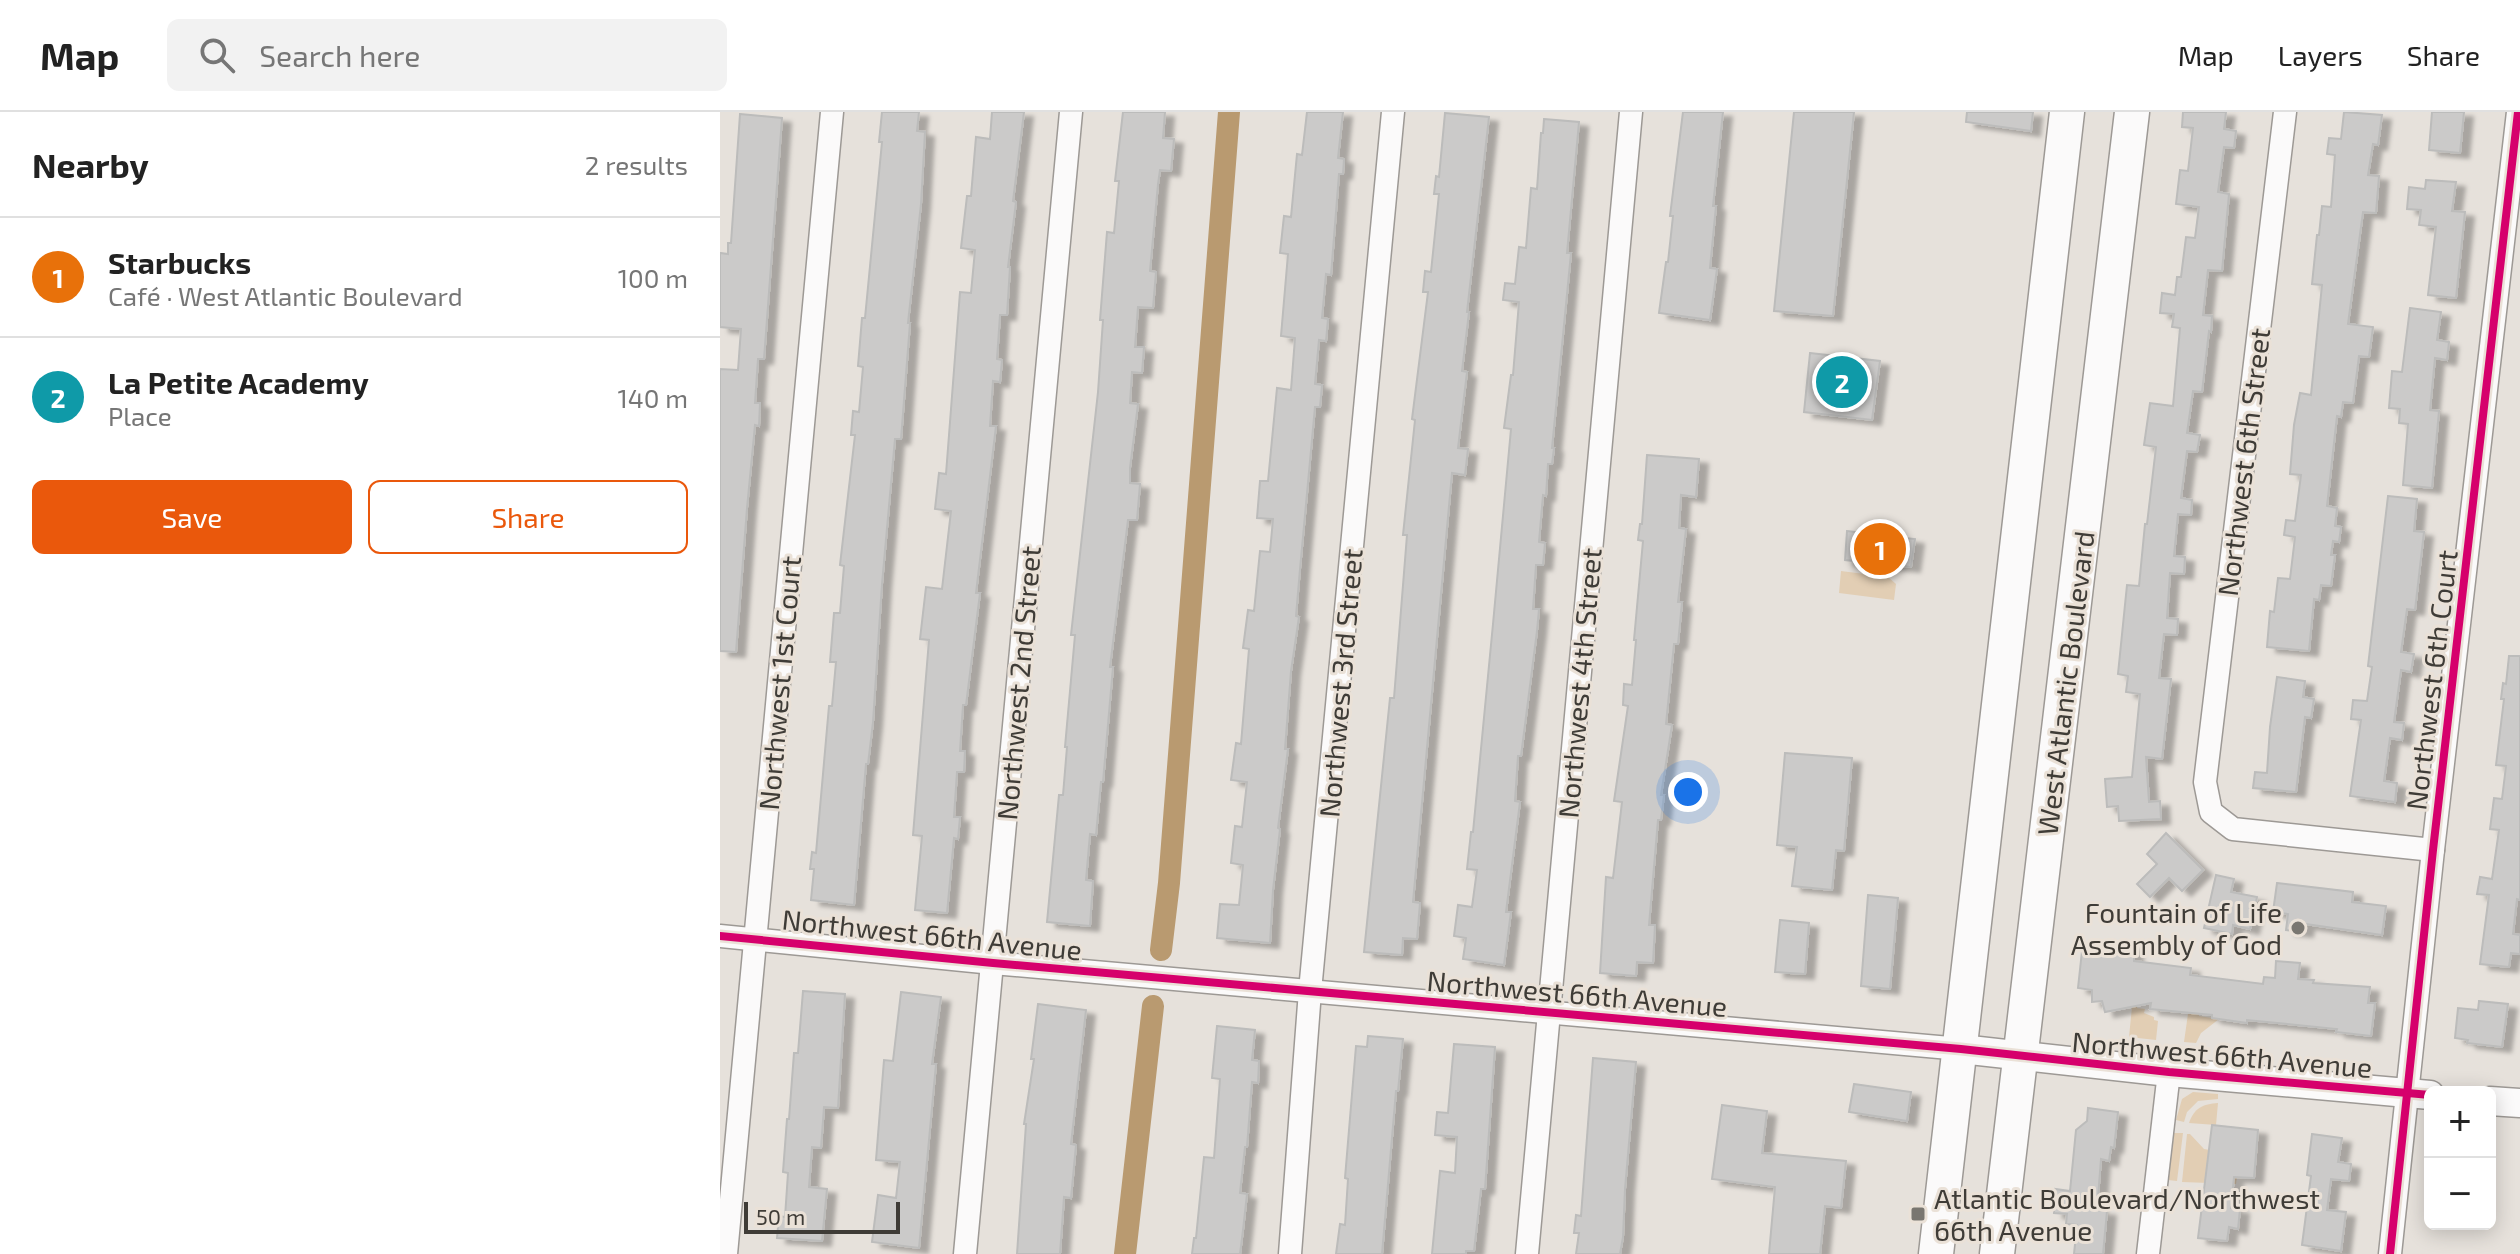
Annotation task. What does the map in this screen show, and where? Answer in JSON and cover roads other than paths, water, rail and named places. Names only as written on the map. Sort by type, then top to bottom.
[{"type":"main road","points":[[1936,1254],[2067,112]]},
{"type":"main road","name":"West Atlantic Boulevard","points":[[1997,1254],[2132,112]]},
{"type":"street","name":"Northwest 1st Court","points":[[726,1254],[832,112]]},
{"type":"street","name":"Northwest 2nd Street","points":[[965,1254],[1071,112]]},
{"type":"street","name":"Northwest 3rd Street","points":[[1290,1254],[1310,991],[1393,112]]},
{"type":"street","name":"Northwest 4th Street","points":[[1527,1254],[1631,112]]},
{"type":"street","name":"Northwest 6th Street","points":[[2285,112],[2205,782],[2211,812],[2233,829],[2433,850]]},
{"type":"street","name":"Northwest 6th Court","points":[[2390,1254],[2418,1094],[2433,850],[2518,112]]},
{"type":"street","name":"Northwest 66th Avenue","points":[[720,936],[1961,1049],[2169,1072],[2418,1094]]},
{"type":"street","points":[[2148,1254],[2169,1072]]},
{"type":"street","points":[[2496,1101],[2520,1103]]},
{"type":"waterway","points":[[1161,950],[1169,883],[1229,112]]},
{"type":"waterway","points":[[1125,1254],[1153,1006]]},
{"type":"place","name":"La Petite Academy","points":[[1842,382]]},
{"type":"place","name":"Starbucks","points":[[1880,549]]},
{"type":"place","name":"Fountain of Life Assembly of God","points":[[2298,928]]},
{"type":"place","name":"Atlantic Boulevard/Northwest 66th Avenue","points":[[1918,1214]]}]
